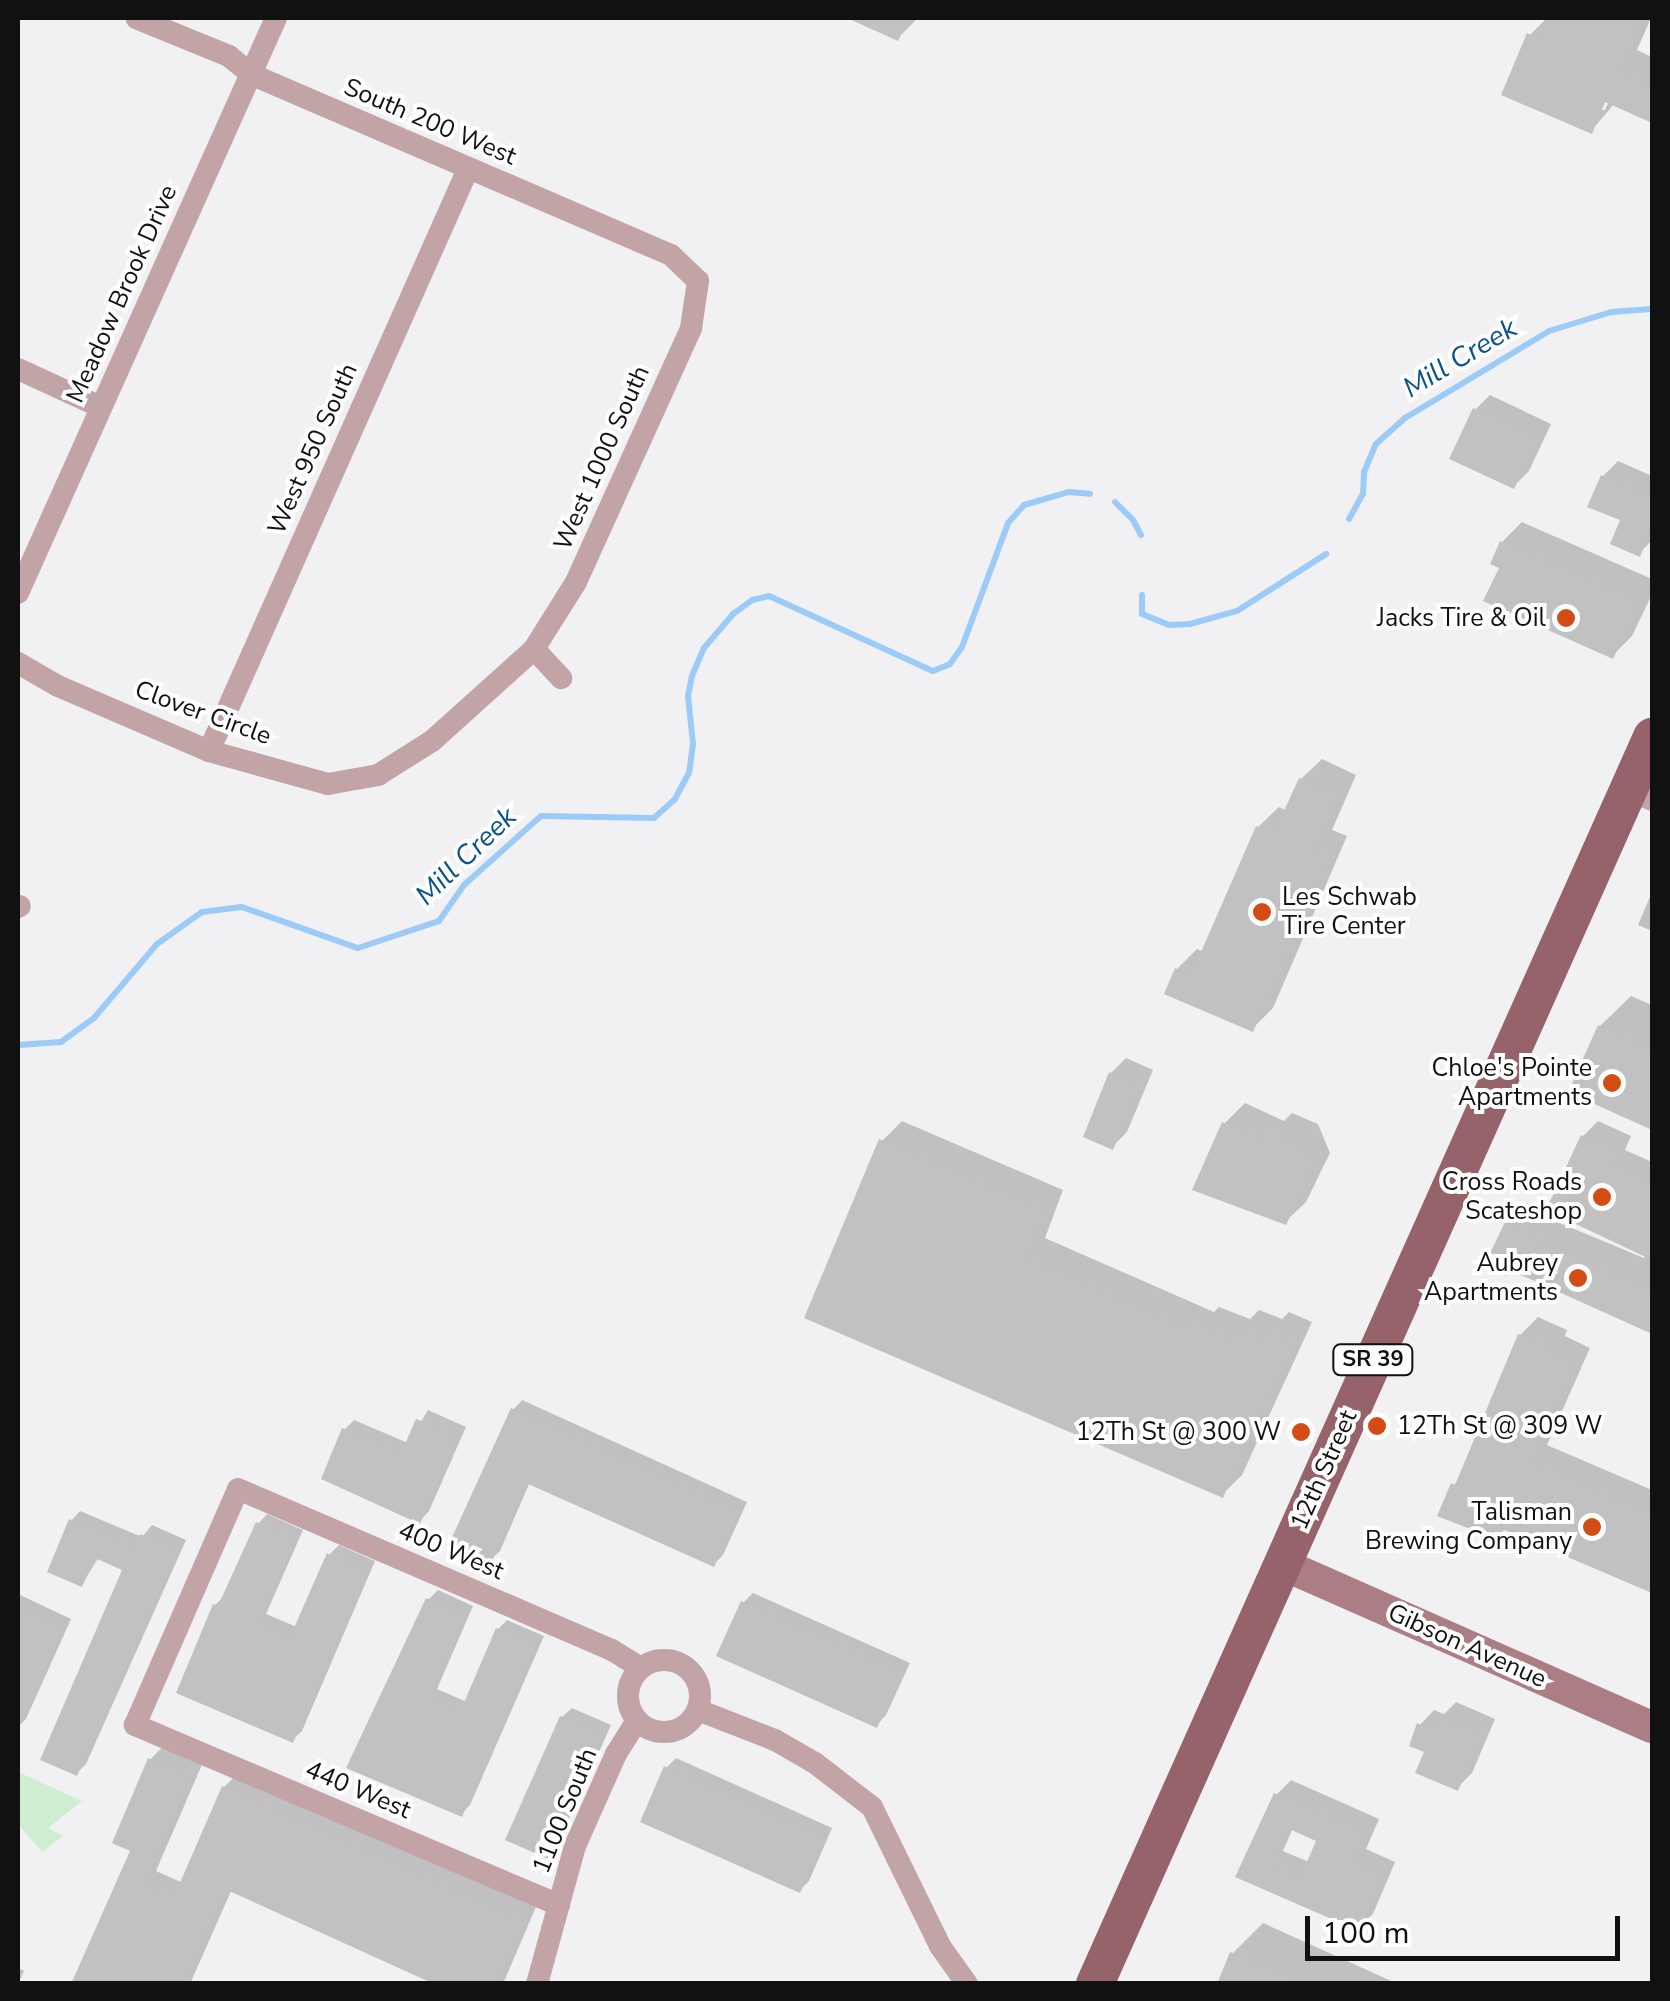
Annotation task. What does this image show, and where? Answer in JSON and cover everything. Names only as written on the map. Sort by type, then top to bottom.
[{"type":"main road","name":"12th Street","points":[[1095,1984],[1282,1564],[1641,795],[1652,737]]},
{"type":"street","name":"South 200 West","points":[[136,18],[229,56],[251,74],[671,255],[698,281]]},
{"type":"street","name":"Meadow Brook Drive","points":[[18,593],[276,18]]},
{"type":"street","name":"West 950 South","points":[[209,750],[468,169]]},
{"type":"street","name":"West 1000 South","points":[[378,775],[432,742],[534,649],[576,582],[691,328],[698,281]]},
{"type":"street","points":[[18,368],[101,407]]},
{"type":"street","points":[[534,649],[561,678]]},
{"type":"street","name":"Clover Circle","points":[[18,663],[58,686],[209,750],[328,784],[378,775]]},
{"type":"street","name":"400 West","points":[[135,1725],[238,1489],[612,1650],[641,1668]]},
{"type":"street","name":"Gibson Avenue","points":[[1282,1564],[1652,1728]]},
{"type":"street","points":[[663,1660],[686,1666],[699,1686],[698,1710],[692,1720],[671,1732],[647,1729],[630,1711],[628,1688],[641,1668],[663,1660]]},
{"type":"street","points":[[698,1710],[774,1740],[816,1762],[872,1807],[940,1946],[967,1984]]},
{"type":"street","name":"1100 South","points":[[536,1984],[575,1846],[616,1754],[637,1721]]},
{"type":"street","name":"440 West","points":[[135,1725],[559,1905]]},
{"type":"green space","points":[[18,1772],[82,1801],[48,1828],[63,1836],[42,1852],[18,1824]]},
{"type":"building","points":[[847,18],[909,18],[898,41]]},
{"type":"building","points":[[1563,18],[1642,18],[1619,71],[1652,85],[1652,123],[1605,102],[1592,134],[1501,95],[1527,33],[1540,39],[1548,21],[1560,26]]},
{"type":"building","points":[[1473,408],[1538,439],[1514,489],[1449,459]]},
{"type":"building","points":[[1601,475],[1652,497],[1652,526],[1640,557],[1610,544],[1620,520],[1587,507]]},
{"type":"building","points":[[1500,541],[1640,602],[1613,659],[1483,601],[1499,568],[1490,564]]},
{"type":"building","name":"Les Schwab Tire Center","points":[[1299,778],[1338,796],[1313,850],[1329,857],[1253,1032],[1164,994],[1175,968],[1191,975],[1256,826],[1274,833]]},
{"type":"building","name":"Chloe's Pointe Apartments","points":[[1598,1025],[1652,1050],[1652,1130],[1568,1092]]},
{"type":"building","points":[[1109,1072],[1140,1085],[1113,1150],[1083,1137]]},
{"type":"building","points":[[1222,1122],[1265,1141],[1269,1132],[1298,1144],[1310,1175],[1286,1225],[1192,1190]]},
{"type":"building","name":"Cross Roads Scateshop","points":[[1581,1135],[1618,1152],[1612,1165],[1652,1184],[1652,1260],[1546,1210]]},
{"type":"building","points":[[879,1139],[1045,1211],[1026,1258],[1194,1332],[1197,1325],[1232,1340],[1237,1329],[1262,1339],[1267,1331],[1293,1342],[1223,1498],[804,1318]]},
{"type":"building","name":"Aubrey Apartments","points":[[1505,1222],[1539,1237],[1537,1241],[1652,1292],[1652,1334],[1510,1270],[1507,1276],[1484,1266]]},
{"type":"building","points":[[1518,1334],[1551,1348],[1549,1354],[1574,1366],[1531,1463],[1652,1515],[1652,1593],[1502,1529],[1498,1540],[1437,1516],[1451,1483],[1455,1485]]},
{"type":"building","points":[[511,1408],[739,1512],[714,1567],[526,1483],[491,1563],[449,1544]]},
{"type":"building","points":[[416,1419],[458,1436],[420,1524],[321,1479],[342,1428],[401,1453]]},
{"type":"building","points":[[69,1519],[134,1547],[140,1534],[178,1550],[77,1776],[40,1760],[122,1570],[95,1558],[82,1587],[47,1572]]},
{"type":"building","points":[[256,1522],[295,1540],[258,1624],[290,1637],[327,1553],[367,1571],[293,1743],[176,1693],[213,1604],[218,1606]]},
{"type":"building","points":[[426,1598],[466,1616],[429,1699],[460,1712],[496,1628],[536,1645],[462,1817],[346,1768]]},
{"type":"building","points":[[741,1601],[902,1673],[877,1728],[716,1656]]},
{"type":"building","points":[[24,1611],[63,1629],[18,1729],[18,1626]]},
{"type":"building","points":[[560,1716],[603,1735],[548,1859],[505,1840]]},
{"type":"building","points":[[1439,1716],[1482,1734],[1458,1791],[1415,1773],[1424,1752],[1409,1746],[1417,1723],[1433,1730]]},
{"type":"building","points":[[148,1758],[191,1776],[143,1886],[173,1899],[222,1786],[523,1922],[496,1984],[434,1984],[225,1889],[184,1984],[71,1984],[130,1851],[112,1843]]},
{"type":"building","points":[[664,1766],[825,1838],[800,1893],[640,1822]]},
{"type":"building","points":[[1274,1793],[1366,1833],[1353,1864],[1382,1876],[1359,1931],[1235,1877]],"holes":[[[1287,1828],[1316,1841],[1300,1878],[1271,1865]]]},
{"type":"building","points":[[1230,1952],[1245,1959],[1303,1984],[1217,1984]]},
{"type":"waterway","name":"Mill Creek","points":[[1349,519],[1363,494],[1364,472],[1376,444],[1405,418],[1549,331],[1611,312],[1652,309]]},
{"type":"waterway","name":"Mill Creek","points":[[18,1045],[61,1042],[94,1018],[157,944],[202,912],[242,907],[358,948],[439,921],[464,885],[541,816],[654,818],[675,799],[689,773],[693,744],[688,696],[692,676],[704,648],[733,614],[752,600],[769,596],[933,671],[950,664],[962,647],[1008,523],[1024,505],[1069,492],[1090,494]]},
{"type":"waterway","name":"Mill Creek","points":[[1115,502],[1141,535]]},
{"type":"waterway","name":"Mill Creek","points":[[1142,595],[1142,614],[1169,625],[1190,624],[1237,611],[1326,554]]},
{"type":"place","name":"Jacks Tire & Oil","points":[[1566,618]]},
{"type":"place","name":"Les Schwab Tire Center","points":[[1262,912]]},
{"type":"place","name":"Chloe's Pointe Apartments","points":[[1612,1083]]},
{"type":"place","name":"Cross Roads Scateshop","points":[[1602,1197]]},
{"type":"place","name":"Aubrey Apartments","points":[[1578,1278]]},
{"type":"place","name":"12Th St @ 309 W","points":[[1377,1426]]},
{"type":"place","name":"12Th St @ 300 W","points":[[1301,1432]]},
{"type":"place","name":"Talisman Brewing Company","points":[[1592,1527]]}]
